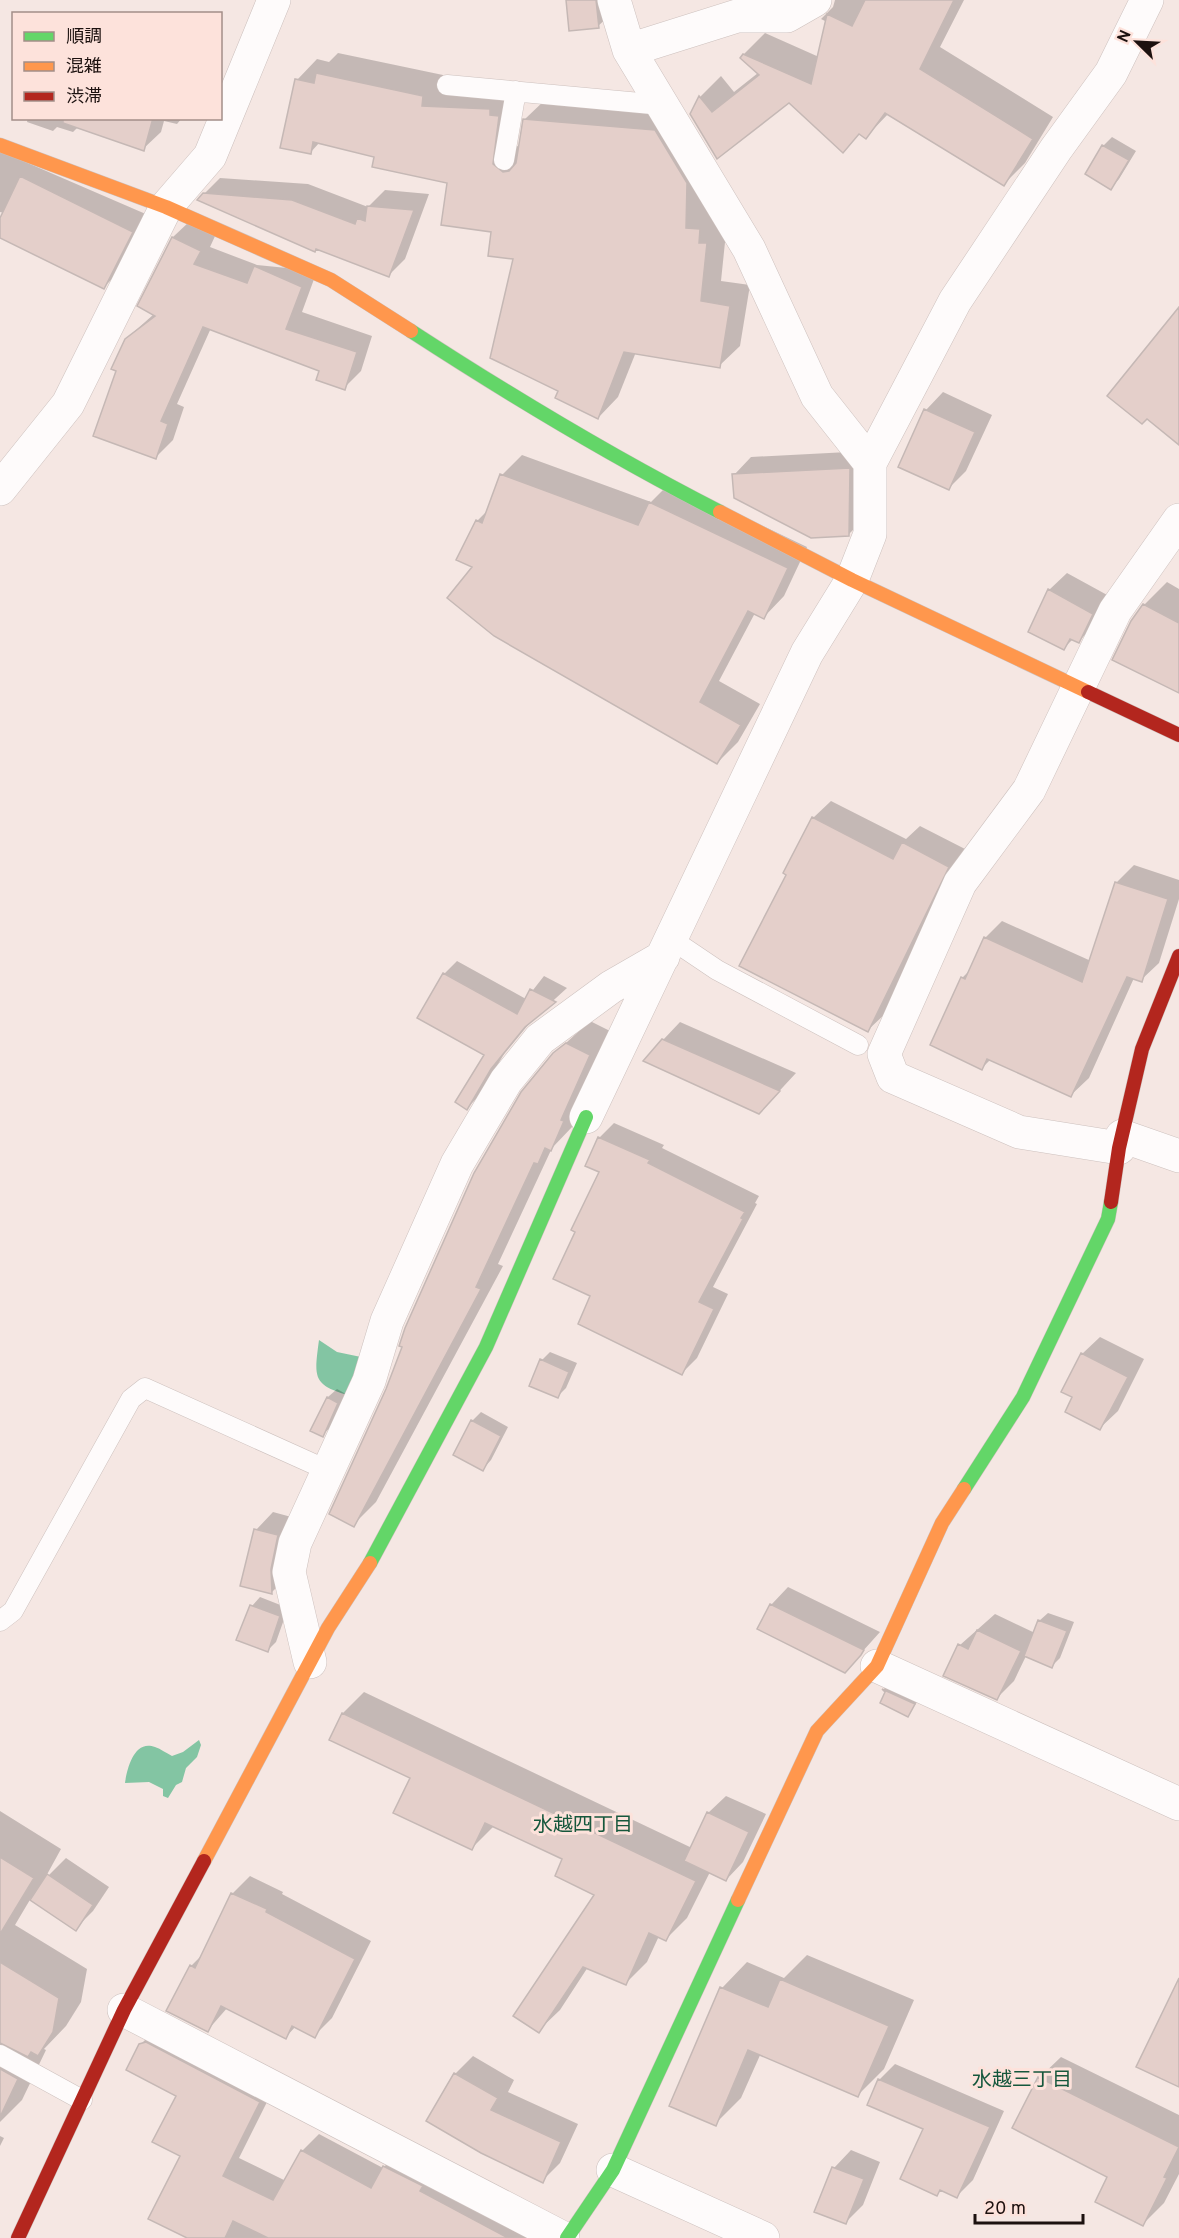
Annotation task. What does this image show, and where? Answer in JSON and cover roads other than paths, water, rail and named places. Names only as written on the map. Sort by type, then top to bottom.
[{"type":"street","points":[[0,489],[68,404],[166,207],[210,156],[274,0]]},
{"type":"street","points":[[614,0],[629,50],[749,249],[817,396],[870,463]]},
{"type":"street","points":[[629,50],[737,16],[787,16],[815,0]]},
{"type":"street","points":[[18,2238],[124,2010],[328,1628],[375,1556],[486,1347],[586,1118],[807,653],[852,580],[870,534],[870,463],[955,301],[1056,149],[1111,73],[1147,0]]},
{"type":"street","points":[[0,145],[166,207],[331,280],[488,380],[659,482],[852,580],[1179,735]]},
{"type":"street","points":[[1179,520],[1115,611],[1029,790],[960,883],[884,1054],[893,1077],[1019,1132],[1120,1142],[1179,1156]]},
{"type":"street","points":[[310,1662],[289,1572],[295,1543],[369,1381],[387,1321],[452,1175],[506,1081],[540,1039],[667,948]]},
{"type":"street","points":[[124,2010],[565,2238],[613,2170],[817,1731],[877,1666],[942,1523],[1023,1397],[1108,1219],[1120,1142],[1142,1049],[1173,991],[1179,956]]},
{"type":"street","points":[[877,1666],[1179,1804]]},
{"type":"street","points":[[613,2170],[763,2238]]},
{"type":"lane","points":[[447,85],[662,105]]},
{"type":"lane","points":[[504,160],[516,92]]},
{"type":"lane","points":[[667,948],[717,970],[858,1045]]},
{"type":"lane","points":[[0,1621],[13,1611],[131,1399],[145,1388],[327,1470]]},
{"type":"lane","points":[[0,2055],[82,2100]]},
{"type":"district","name":"水越四丁目","points":[[583,1824]]},
{"type":"district","name":"水越三丁目","points":[[1022,2079]]}]
